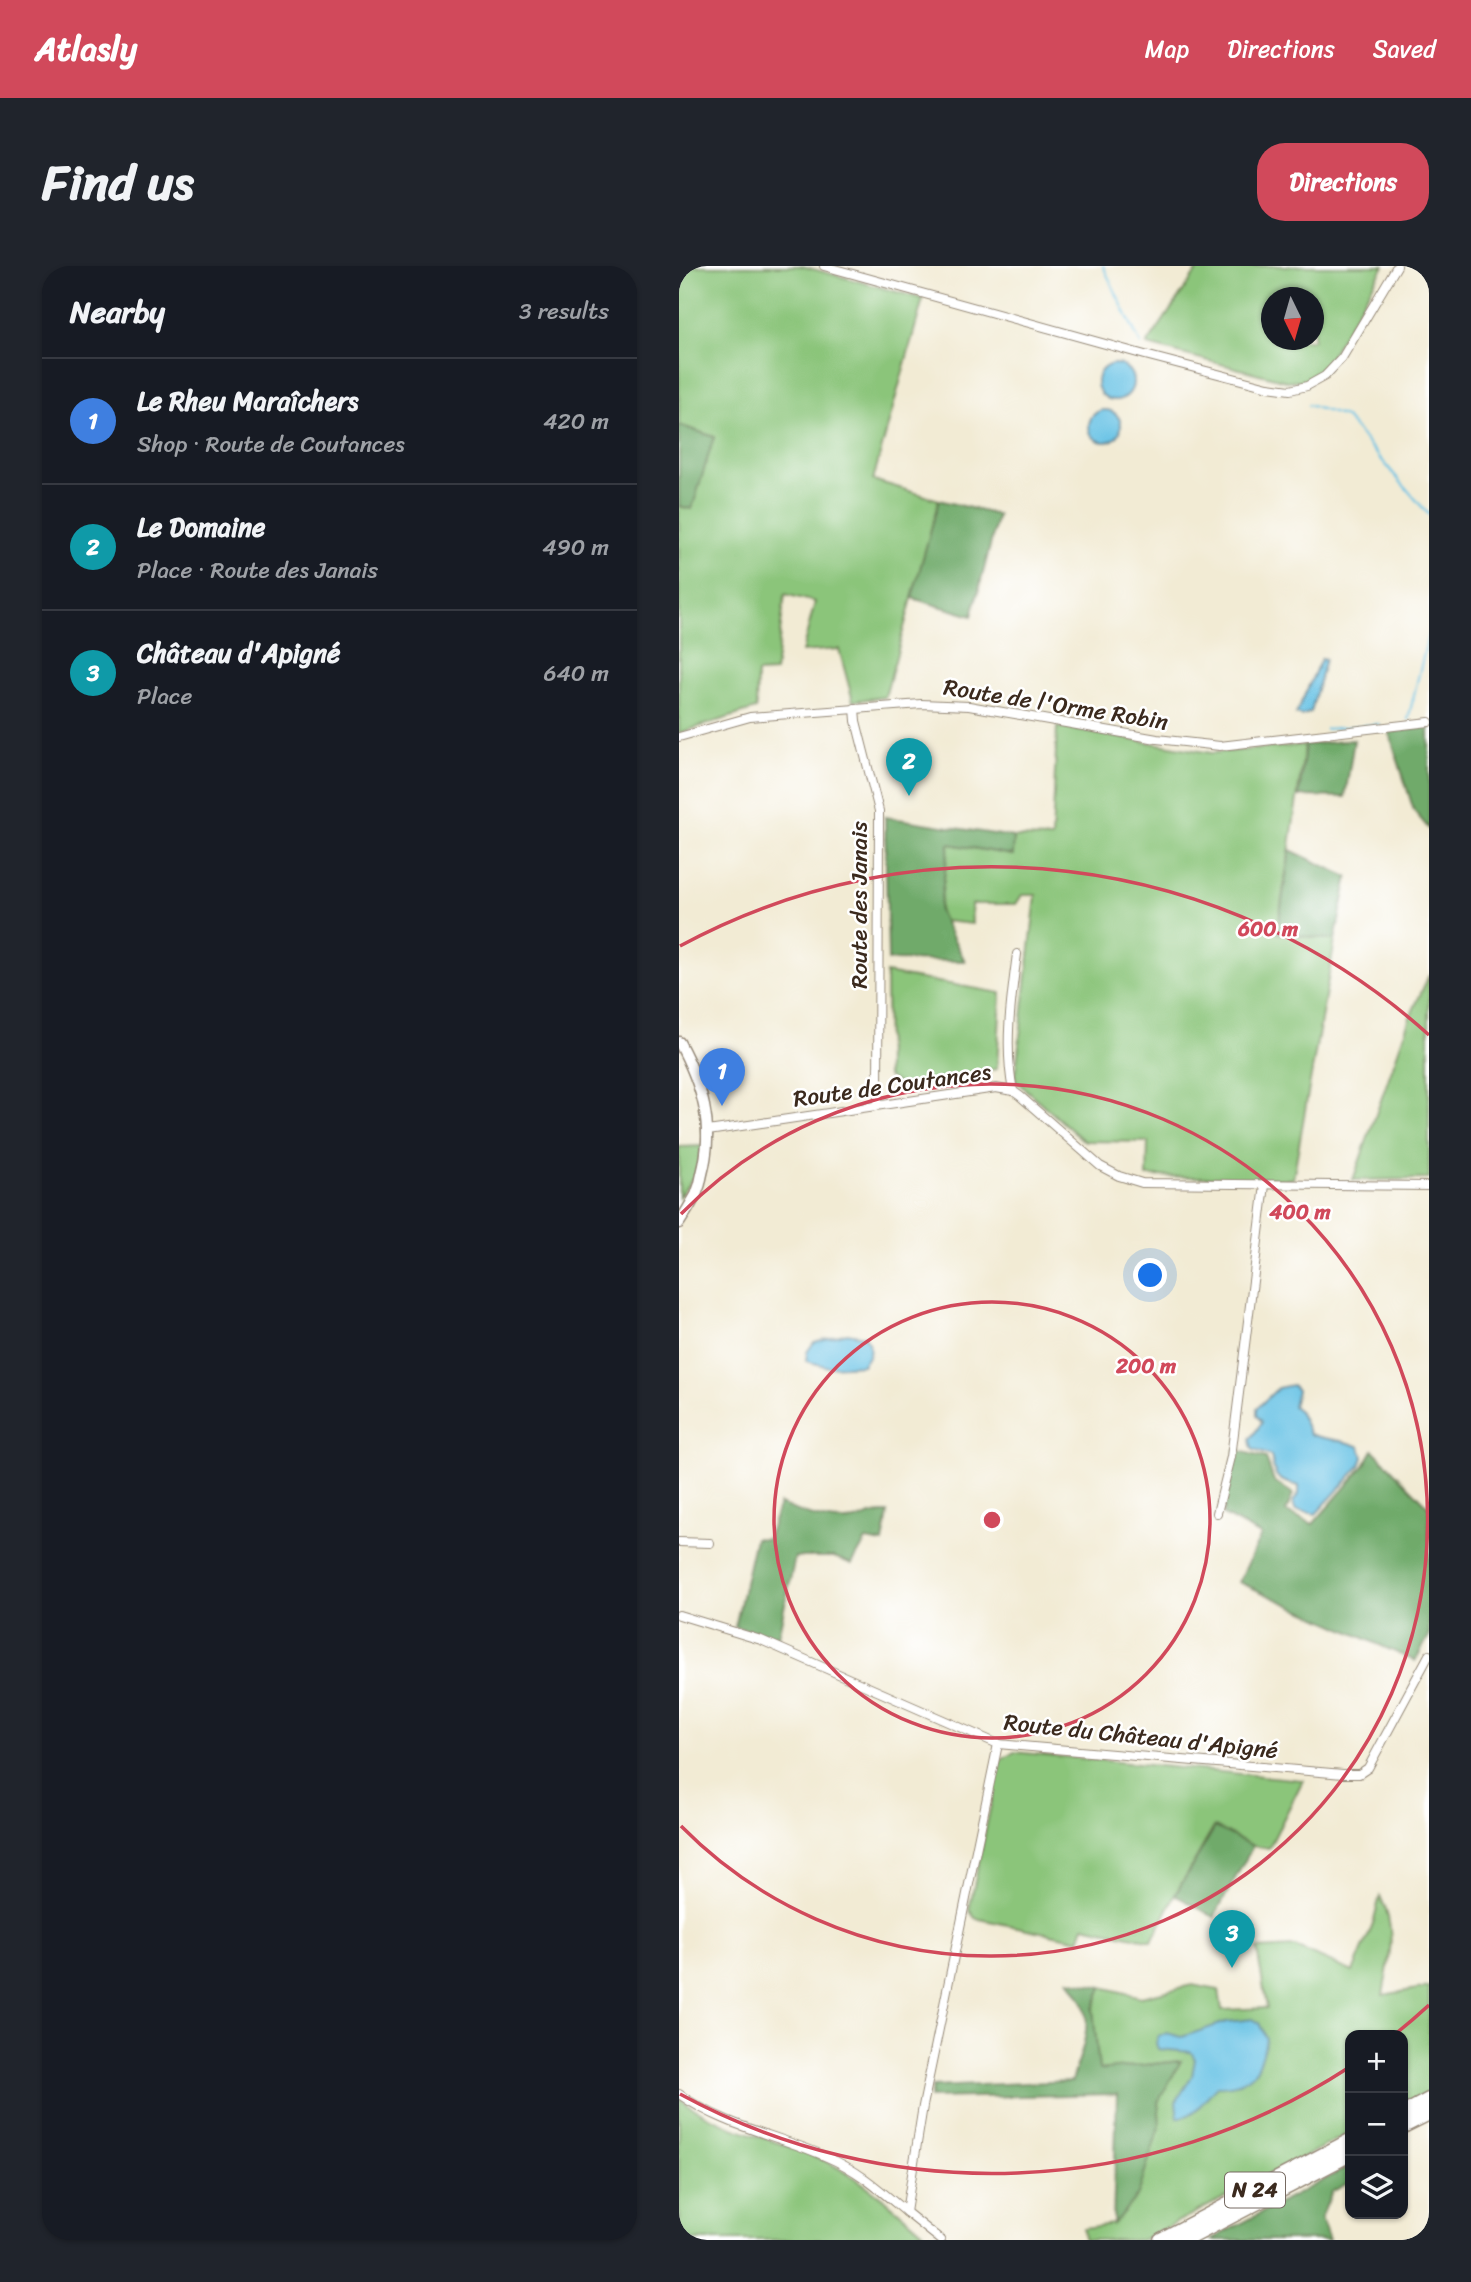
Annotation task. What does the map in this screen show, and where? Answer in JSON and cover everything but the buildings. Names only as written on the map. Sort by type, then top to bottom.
[{"type":"highway","points":[[1408,2111],[1429,2100]]},
{"type":"highway","points":[[1408,2124],[1429,2113]]},
{"type":"highway","name":"N 24","points":[[1161,2240],[1345,2144]]},
{"type":"highway","name":"N 24","points":[[1185,2240],[1346,2156]]},
{"type":"street","points":[[824,266],[1145,355],[1268,387],[1290,390],[1307,386],[1325,376],[1342,358],[1397,266]]},
{"type":"street","name":"Route de l'Orme Robin","points":[[679,737],[750,717],[921,704],[969,706],[1157,740],[1220,747],[1429,722]]},
{"type":"street","name":"Route des Janais","points":[[855,708],[879,811],[879,1104]]},
{"type":"street","points":[[1013,1091],[1008,1048],[1017,954]]},
{"type":"street","points":[[679,1042],[695,1072],[704,1102],[708,1131],[707,1156],[698,1192],[679,1223]]},
{"type":"street","name":"Route de Coutances","points":[[708,1131],[988,1088],[1013,1091],[1100,1166],[1119,1176],[1142,1183],[1429,1186]]},
{"type":"street","points":[[1217,1513],[1231,1457],[1265,1185]]},
{"type":"street","points":[[679,1542],[710,1544]]},
{"type":"street","name":"Route du Château d'Apigné","points":[[679,1615],[761,1640],[998,1744],[1309,1772],[1359,1774],[1368,1769],[1429,1655]]},
{"type":"street","points":[[906,2212],[923,2106],[998,1744]]},
{"type":"street","points":[[679,2094],[719,2117],[827,2157],[863,2175],[941,2240]]},
{"type":"green space","points":[[679,266],[802,266],[923,299],[873,480],[939,500],[885,697],[853,701],[839,649],[802,652],[815,602],[785,594],[775,672],[757,673],[756,709],[679,733],[679,506],[691,509],[714,437],[679,425]]},
{"type":"green space","points":[[1200,266],[1384,266],[1324,367],[1304,380],[1286,381],[1147,345]]},
{"type":"green space","points":[[679,425],[714,437],[692,509],[679,506]]},
{"type":"green space","points":[[939,500],[998,515],[972,616],[912,598]]},
{"type":"green space","points":[[1057,727],[1212,753],[1305,745],[1277,933],[1335,940],[1293,1179],[1147,1176],[1148,1142],[1084,1141],[1015,1080],[1036,895],[1022,895],[1016,904],[971,904],[972,924],[944,921],[939,911],[949,844],[1012,855],[1014,837],[1052,838]]},
{"type":"green space","points":[[1429,727],[1429,829],[1414,811],[1389,732]]},
{"type":"green space","points":[[1354,740],[1345,797],[1299,796],[1305,745]]},
{"type":"green space","points":[[885,817],[1014,837],[1013,855],[949,844],[939,911],[965,961],[888,960]]},
{"type":"green space","points":[[1290,850],[1348,877],[1335,940],[1277,933]]},
{"type":"green space","points":[[886,973],[1001,993],[997,1069],[902,1086],[887,1076]]},
{"type":"green space","points":[[1429,975],[1429,1179],[1353,1180],[1410,1017]]},
{"type":"green space","points":[[702,1146],[695,1175],[679,1197],[679,1147]]},
{"type":"green space","points":[[1236,1450],[1266,1458],[1274,1481],[1293,1494],[1286,1512],[1313,1524],[1364,1466],[1373,1450],[1429,1507],[1429,1636],[1415,1661],[1239,1582],[1261,1535],[1223,1515]]},
{"type":"green space","points":[[779,1504],[835,1521],[888,1513],[883,1543],[866,1540],[852,1564],[834,1557],[795,1557],[778,1637],[735,1627],[755,1538],[767,1539]]},
{"type":"green space","points":[[1014,1752],[1303,1780],[1269,1848],[1253,1846],[1214,1827],[1152,1941],[1084,1926],[1079,1940],[975,1918],[969,1910],[1000,1761]]},
{"type":"green space","points":[[1215,1827],[1253,1846],[1214,1917],[1175,1895]]},
{"type":"green space","points":[[1380,1896],[1386,1909],[1390,1933],[1383,1995],[1429,1987],[1429,2092],[1408,2102],[1408,2030],[1345,2030],[1345,2136],[1142,2240],[1084,2240],[1083,2228],[1113,2224],[1160,2124],[1158,2102],[1180,2061],[1099,2070],[1093,2009],[1102,1987],[1141,1997],[1192,1985],[1219,1990],[1222,2010],[1267,2008],[1257,1949],[1295,1947],[1353,1972],[1372,1927]]},
{"type":"green space","points":[[1069,1980],[1102,1987],[1093,2009],[1099,2070],[1181,2061],[1158,2102],[1160,2124],[1138,2195],[1113,2224],[1117,2094],[930,2098],[932,2087],[1072,2081],[1087,2023],[1084,2006]]},
{"type":"green space","points":[[679,2098],[715,2120],[795,2148],[833,2165],[872,2190],[933,2240],[679,2240]]},
{"type":"green space","points":[[1345,2169],[1345,2185],[1332,2192],[1321,2218],[1329,2240],[1210,2240]]},
{"type":"water","points":[[1115,364],[1128,369],[1133,382],[1128,395],[1115,400],[1102,395],[1097,382],[1102,369]]},
{"type":"water","points":[[1105,410],[1117,414],[1121,426],[1117,438],[1105,442],[1093,438],[1089,426],[1093,414]]},
{"type":"water","points":[[1321,659],[1325,659],[1311,712],[1302,716],[1296,714]]},
{"type":"water","points":[[847,1333],[865,1336],[869,1351],[862,1365],[829,1367],[806,1361],[807,1352],[814,1342]]},
{"type":"water","points":[[1292,1385],[1297,1390],[1293,1406],[1299,1411],[1310,1434],[1354,1444],[1360,1447],[1363,1457],[1360,1466],[1316,1514],[1295,1510],[1293,1502],[1299,1494],[1299,1486],[1278,1478],[1271,1456],[1252,1449],[1250,1440],[1262,1422],[1257,1416],[1257,1408],[1278,1388]]},
{"type":"water","points":[[1253,2019],[1259,2023],[1266,2038],[1257,2068],[1246,2080],[1217,2086],[1196,2110],[1178,2118],[1176,2102],[1192,2076],[1195,2059],[1191,2052],[1158,2049],[1158,2037],[1167,2033],[1182,2037],[1226,2022]]},
{"type":"waterway","points":[[1103,266],[1141,345]]},
{"type":"waterway","points":[[1308,405],[1345,417],[1429,515]]},
{"type":"waterway","points":[[1408,720],[1429,632]]},
{"type":"waterway","points":[[1326,729],[1380,724]]},
{"type":"place","name":"Le Domaine","points":[[909,796]]},
{"type":"place","name":"Le Rheu Maraîchers","points":[[722,1106]]},
{"type":"place","name":"Château d'Apigné","points":[[1232,1968]]}]
